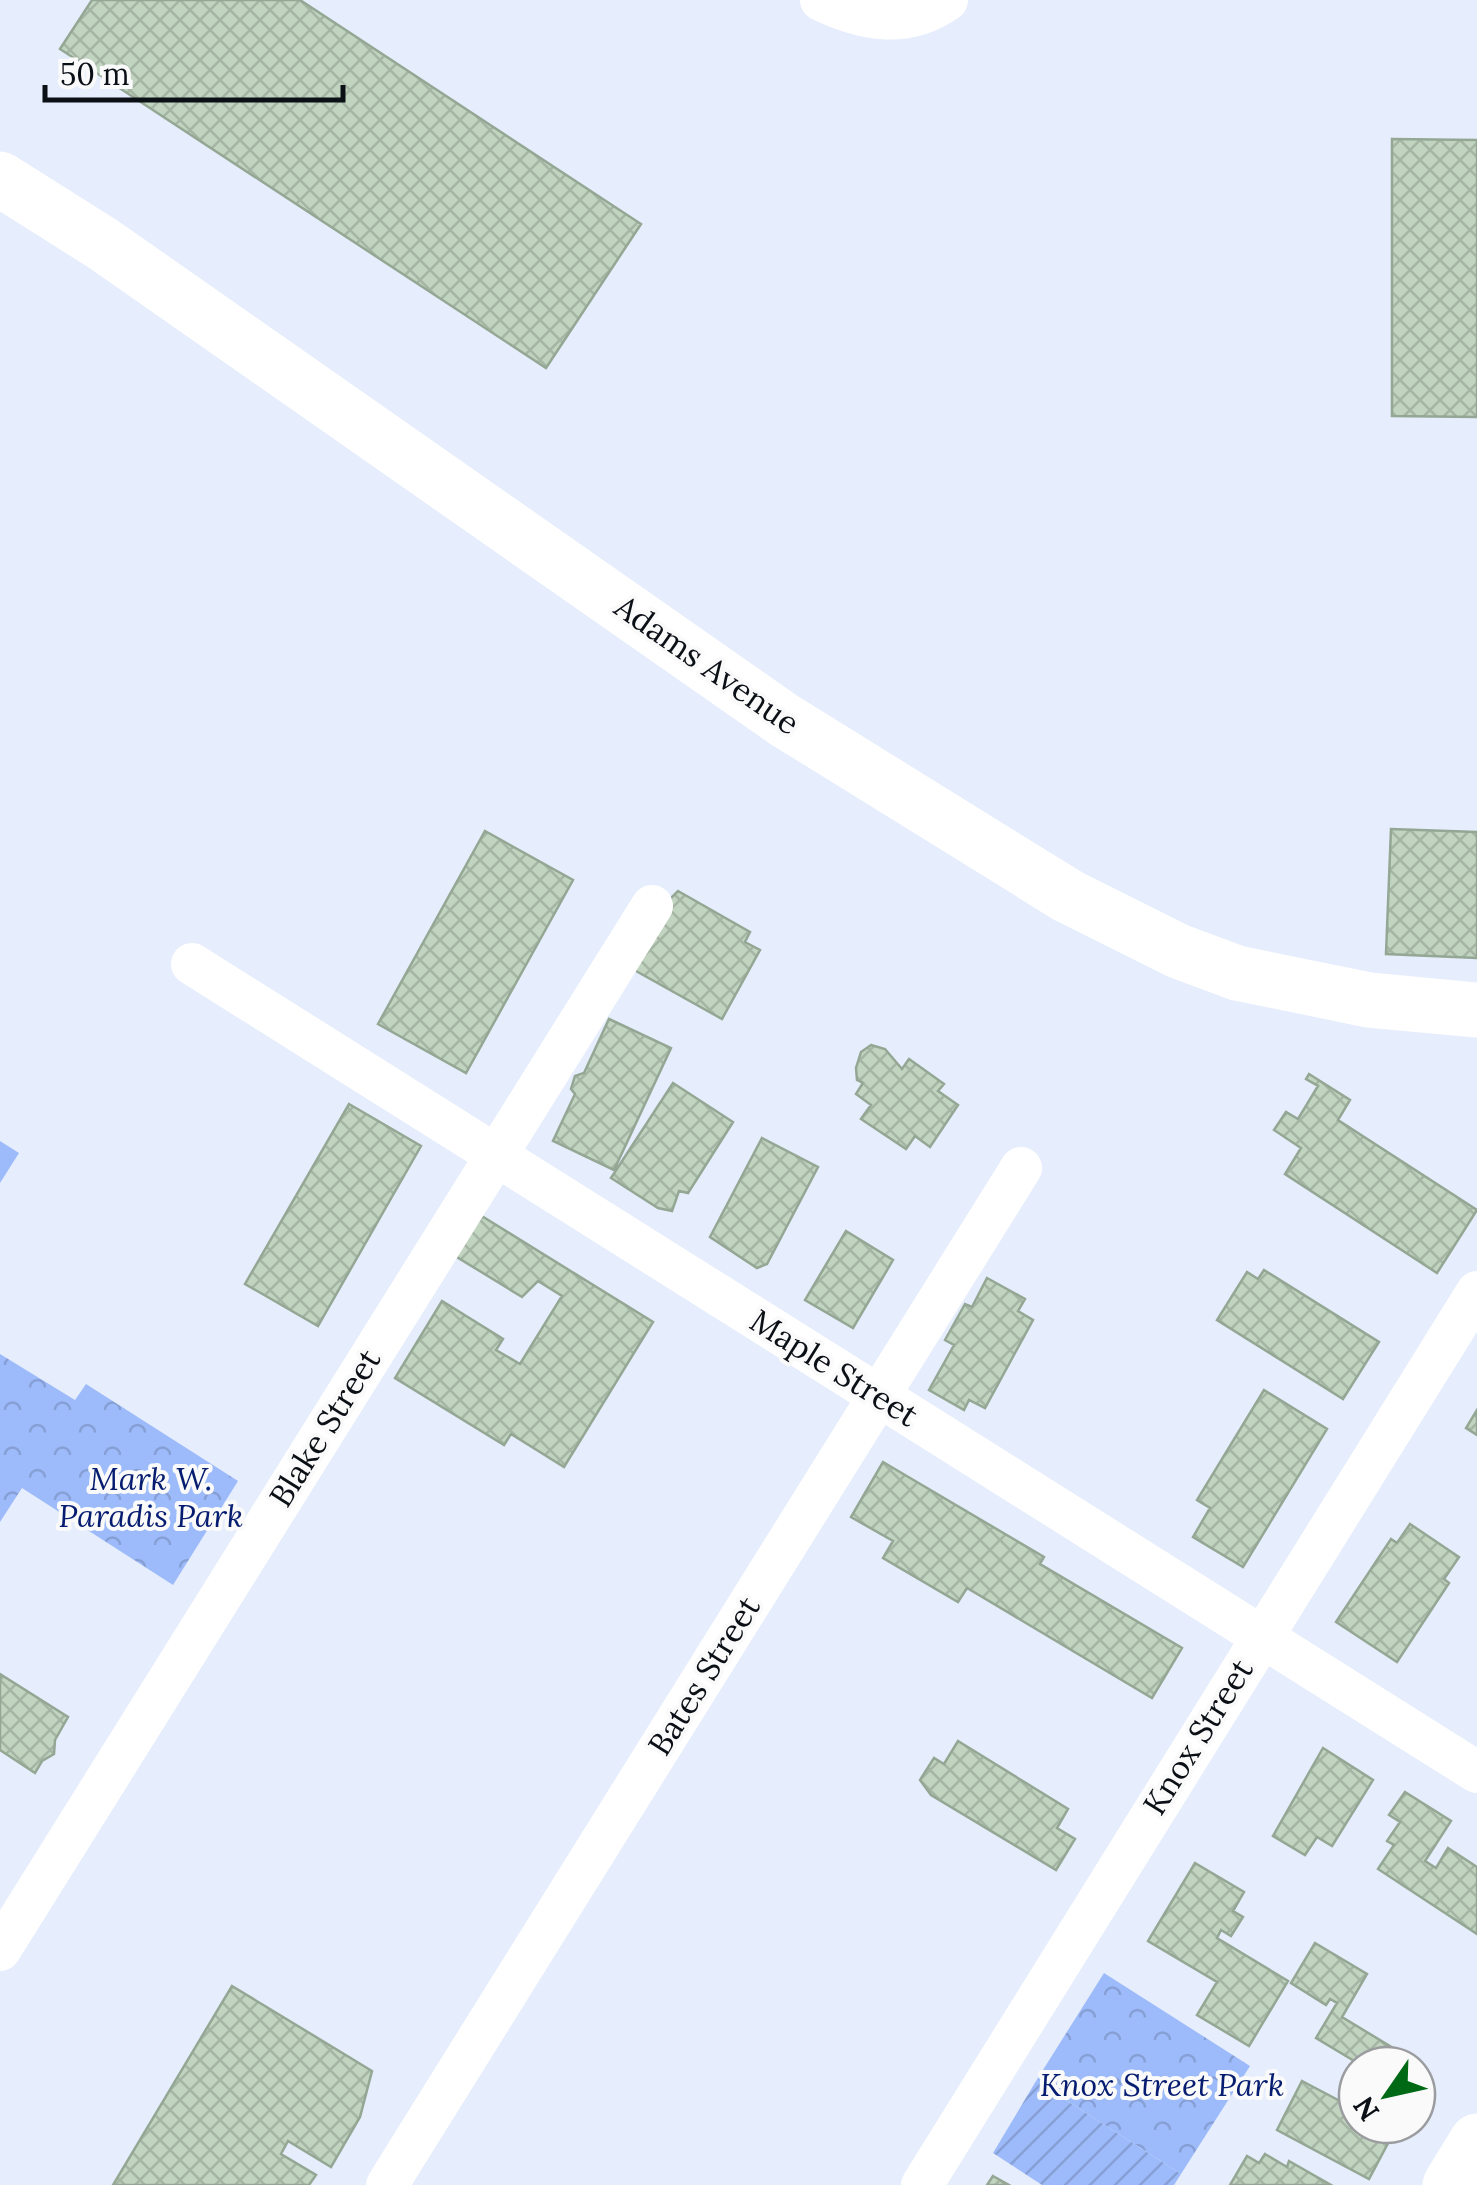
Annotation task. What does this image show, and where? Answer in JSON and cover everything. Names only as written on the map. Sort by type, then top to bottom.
[{"type":"street","points":[[821,0],[886,21],[910,18],[946,0]]},
{"type":"street","name":"Adams Avenue","points":[[0,179],[103,244],[784,720],[1068,896],[1178,951],[1237,973],[1336,995],[1477,1010]]},
{"type":"street","name":"Blake Street","points":[[0,1950],[652,906]]},
{"type":"street","name":"Maple Street","points":[[192,964],[1477,1772]]},
{"type":"street","name":"Bates Street","points":[[387,2185],[1021,1168]]},
{"type":"street","name":"Knox Street","points":[[922,2185],[1477,1292]]},
{"type":"street","points":[[1450,2185],[1477,2140]]},
{"type":"green space","points":[[0,1141],[19,1153],[0,1183]]},
{"type":"green space","name":"Mark W. Paradis Park","points":[[0,1354],[75,1400],[86,1384],[238,1481],[173,1585],[22,1488],[0,1522]]},
{"type":"green space","name":"Knox Street Park","points":[[1104,1973],[1250,2066],[1181,2174],[1036,2081]]},
{"type":"green space","points":[[1036,2081],[1181,2174],[1174,2185],[1042,2185],[993,2153]]},
{"type":"building","points":[[92,0],[300,0],[641,224],[546,368],[60,49]]},
{"type":"building","points":[[1392,139],[1477,140],[1477,417],[1392,416]]},
{"type":"building","points":[[1391,829],[1477,832],[1477,958],[1386,954]]},
{"type":"building","points":[[485,831],[573,880],[466,1073],[378,1024]]},
{"type":"building","points":[[678,891],[750,932],[745,942],[760,950],[722,1019],[611,957]]},
{"type":"building","points":[[609,1019],[671,1048],[614,1170],[553,1141],[575,1094],[571,1089],[575,1076],[584,1073]]},
{"type":"building","points":[[871,1045],[885,1049],[902,1069],[909,1059],[944,1084],[938,1091],[958,1105],[930,1147],[915,1136],[906,1149],[861,1119],[871,1105],[856,1094],[863,1083],[857,1080],[856,1068],[861,1052]]},
{"type":"building","points":[[1309,1074],[1350,1100],[1338,1120],[1477,1210],[1437,1273],[1285,1174],[1301,1148],[1274,1130],[1286,1112],[1298,1119],[1318,1086],[1306,1079]]},
{"type":"building","points":[[673,1083],[733,1122],[688,1193],[679,1191],[672,1211],[658,1208],[611,1178]]},
{"type":"building","points":[[349,1104],[421,1146],[318,1326],[245,1284]]},
{"type":"building","points":[[762,1138],[818,1167],[767,1264],[757,1268],[710,1237]]},
{"type":"building","points":[[472,1210],[653,1322],[564,1467],[511,1434],[504,1445],[395,1378],[442,1301],[503,1339],[496,1350],[520,1364],[562,1296],[538,1281],[522,1297],[447,1251]]},
{"type":"building","points":[[846,1231],[893,1260],[853,1328],[805,1300]]},
{"type":"building","points":[[1264,1270],[1379,1342],[1343,1399],[1217,1320],[1247,1272],[1258,1279]]},
{"type":"building","points":[[987,1278],[1025,1299],[1018,1311],[1033,1320],[985,1408],[969,1400],[964,1410],[929,1390],[954,1345],[945,1340],[965,1304],[972,1307]]},
{"type":"building","points":[[1264,1390],[1327,1429],[1243,1567],[1193,1537],[1210,1508],[1197,1500]]},
{"type":"building","points":[[1477,1410],[1477,1435],[1466,1428]]},
{"type":"building","points":[[883,1462],[1044,1557],[1040,1564],[1182,1648],[1152,1698],[967,1588],[958,1602],[883,1558],[893,1541],[851,1517]]},
{"type":"building","points":[[1410,1524],[1459,1557],[1444,1579],[1449,1583],[1397,1662],[1336,1622],[1391,1539],[1397,1543]]},
{"type":"building","points":[[0,1674],[68,1717],[55,1740],[54,1754],[42,1761],[35,1773],[0,1750]]},
{"type":"building","points":[[958,1741],[1068,1809],[1057,1828],[1075,1839],[1056,1870],[931,1795],[920,1780],[934,1758],[944,1764]]},
{"type":"building","points":[[1323,1748],[1373,1780],[1332,1846],[1317,1837],[1305,1855],[1273,1836]]},
{"type":"building","points":[[1405,1792],[1451,1821],[1425,1861],[1436,1868],[1448,1848],[1477,1867],[1477,1934],[1378,1869],[1394,1845],[1387,1841],[1400,1822],[1389,1815]]},
{"type":"building","points":[[1195,1863],[1244,1892],[1233,1911],[1243,1917],[1231,1936],[1221,1930],[1217,1938],[1288,1981],[1249,2046],[1197,2015],[1217,1982],[1148,1941]]},
{"type":"building","points":[[1315,1943],[1367,1974],[1342,2017],[1388,2045],[1337,2045],[1337,2051],[1316,2038],[1337,2003],[1330,1999],[1326,2005],[1291,1983]]},
{"type":"building","points":[[232,1986],[372,2071],[360,2117],[331,2167],[288,2141],[281,2154],[316,2175],[309,2185],[113,2185]]},
{"type":"building","points":[[1302,2081],[1337,2099],[1337,2145],[1387,2145],[1369,2179],[1277,2130]]},
{"type":"building","points":[[1265,2154],[1287,2167],[1289,2161],[1331,2185],[1230,2185],[1247,2156],[1259,2163]]},
{"type":"building","points":[[993,2176],[1009,2185],[987,2185]]}]
